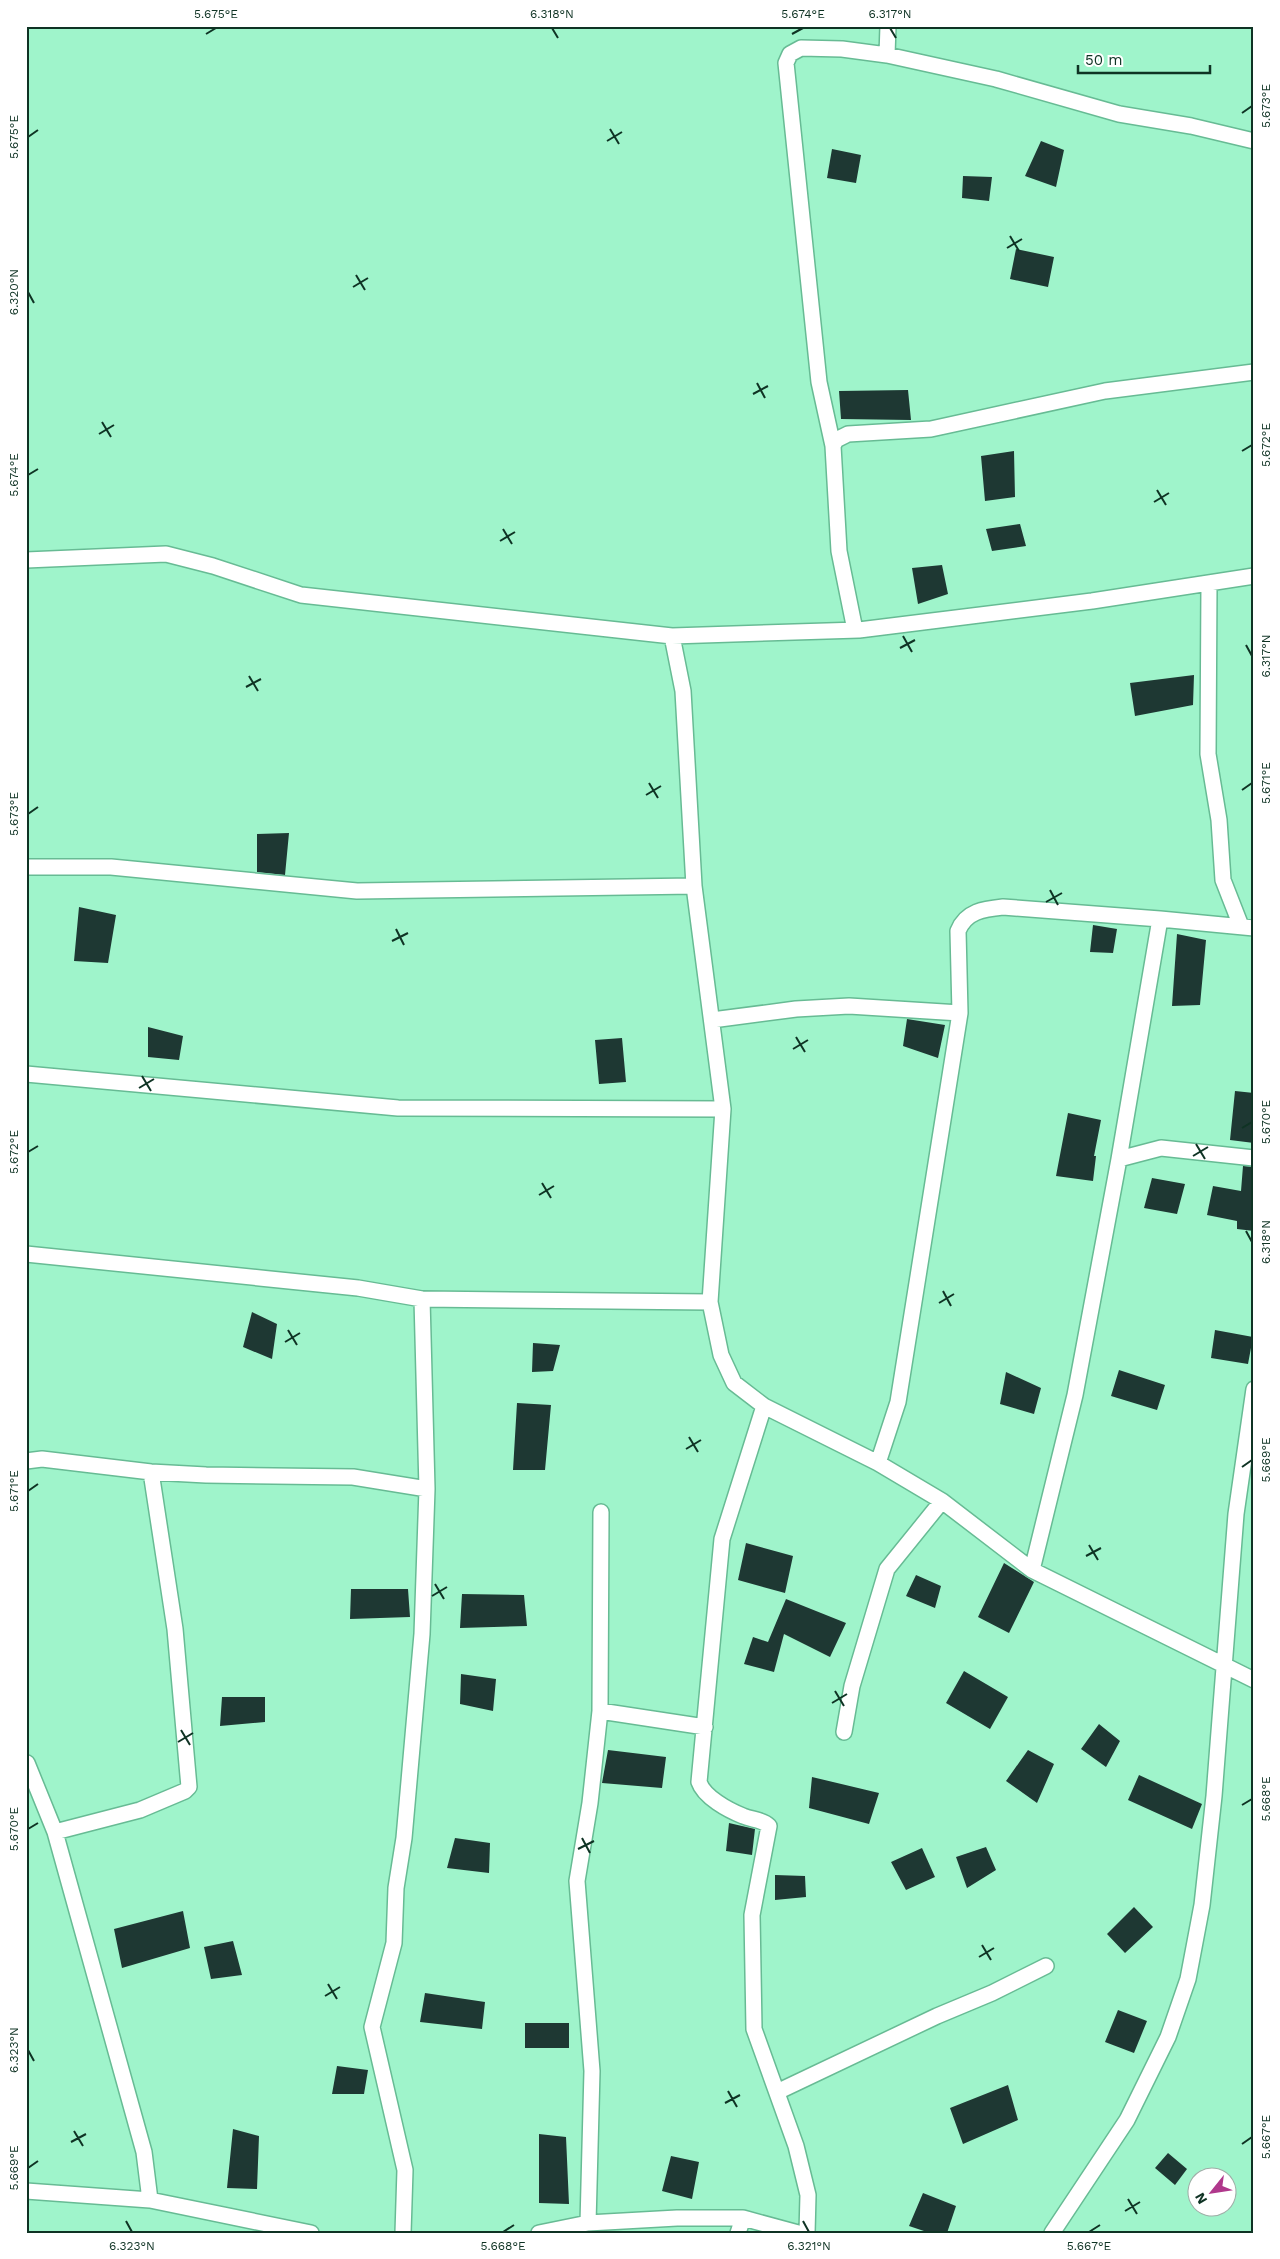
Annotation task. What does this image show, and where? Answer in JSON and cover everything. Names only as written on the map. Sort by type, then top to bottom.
[{"type":"street","points":[[887,55],[888,26]]},
{"type":"street","points":[[855,630],[839,551],[832,446],[819,382],[786,63],[790,54],[801,48],[842,49],[887,55],[996,79],[1119,114],[1192,126],[1254,141]]},
{"type":"street","points":[[832,446],[836,440],[848,434],[931,429],[1105,391],[1254,372]]},
{"type":"street","points":[[26,560],[166,554],[213,566],[300,595],[672,636],[855,630],[1209,584],[1254,576]]},
{"type":"street","points":[[1209,584],[1208,754],[1219,820],[1223,880],[1247,927]]},
{"type":"street","points":[[672,636],[683,691],[694,886],[724,1109],[710,1302],[721,1355],[734,1383],[764,1406],[878,1463],[942,1501],[1032,1570],[1254,1680]]},
{"type":"street","points":[[26,867],[111,866],[234,881],[357,891],[694,886]]},
{"type":"street","points":[[878,1463],[898,1402],[960,1013],[958,931],[961,923],[975,912],[1003,907],[1247,927]]},
{"type":"street","points":[[1032,1570],[1075,1395],[1119,1159],[1160,919]]},
{"type":"street","points":[[712,1020],[796,1009],[848,1006],[960,1013]]},
{"type":"street","points":[[26,1074],[398,1108],[724,1109]]},
{"type":"street","points":[[1119,1159],[1161,1148],[1254,1158]]},
{"type":"street","points":[[26,1254],[358,1288],[422,1299],[710,1302]]},
{"type":"street","points":[[403,2233],[405,2170],[372,2027],[394,1943],[396,1888],[404,1838],[422,1634],[427,1489],[422,1299]]},
{"type":"street","points":[[1052,2233],[1127,2120],[1168,2037],[1188,1980],[1202,1905],[1225,1665],[1236,1514],[1254,1389]]},
{"type":"street","points":[[764,1406],[722,1539],[699,1782],[704,1793],[743,1816],[762,1821],[769,1826],[752,1915],[751,1976],[754,2029],[796,2146],[808,2195],[807,2233]]},
{"type":"street","points":[[26,1461],[42,1459],[151,1472],[206,1475],[353,1477],[427,1489]]},
{"type":"street","points":[[55,1832],[140,1810],[185,1791],[189,1787],[175,1629],[151,1472]]},
{"type":"street","points":[[844,1732],[852,1686],[887,1569],[942,1501]]},
{"type":"street","points":[[588,2223],[592,2071],[577,1881],[590,1803],[600,1711],[601,1512]]},
{"type":"street","points":[[600,1711],[705,1727]]},
{"type":"street","points":[[27,1764],[55,1832],[144,2152],[150,2200]]},
{"type":"street","points":[[777,2092],[937,2016],[992,1993],[1046,1966]]},
{"type":"street","points":[[26,2191],[150,2200],[311,2233]]},
{"type":"street","points":[[539,2233],[588,2223],[677,2218],[798,2233]]},
{"type":"building","points":[[1041,141],[1064,150],[1056,187],[1025,176]]},
{"type":"building","points":[[832,149],[861,155],[856,183],[827,178]]},
{"type":"building","points":[[963,176],[992,177],[989,201],[962,198]]},
{"type":"building","points":[[1016,249],[1054,257],[1048,287],[1010,279]]},
{"type":"building","points":[[908,390],[911,420],[841,419],[839,391]]},
{"type":"building","points":[[1014,451],[1015,497],[985,501],[981,456]]},
{"type":"building","points":[[1020,524],[1026,546],[992,551],[986,529]]},
{"type":"building","points":[[942,565],[948,594],[918,604],[912,568]]},
{"type":"building","points":[[1194,675],[1193,705],[1135,716],[1130,683]]},
{"type":"building","points":[[289,833],[285,875],[257,872],[257,834]]},
{"type":"building","points":[[79,907],[116,915],[108,963],[74,961]]},
{"type":"building","points":[[1093,925],[1117,929],[1113,953],[1090,952]]},
{"type":"building","points":[[1177,934],[1206,940],[1200,1005],[1172,1006]]},
{"type":"building","points":[[907,1019],[945,1025],[938,1058],[903,1046]]},
{"type":"building","points":[[148,1027],[183,1036],[179,1060],[148,1057]]},
{"type":"building","points":[[622,1038],[626,1082],[599,1084],[595,1040]]},
{"type":"building","points":[[1235,1091],[1254,1093],[1254,1143],[1230,1140]]},
{"type":"building","points":[[1068,1113],[1101,1120],[1094,1156],[1096,1156],[1093,1181],[1056,1176]]},
{"type":"building","points":[[1243,1166],[1254,1167],[1254,1231],[1237,1229],[1237,1221],[1207,1215],[1213,1186],[1241,1191]]},
{"type":"building","points":[[1152,1178],[1185,1184],[1177,1214],[1144,1208]]},
{"type":"building","points":[[252,1312],[277,1324],[272,1359],[243,1347]]},
{"type":"building","points":[[1215,1330],[1253,1337],[1248,1364],[1211,1358]]},
{"type":"building","points":[[533,1343],[560,1345],[553,1371],[532,1372]]},
{"type":"building","points":[[1119,1370],[1165,1385],[1157,1410],[1111,1396]]},
{"type":"building","points":[[1006,1372],[1041,1388],[1034,1414],[1000,1404]]},
{"type":"building","points":[[517,1403],[551,1405],[545,1470],[513,1470]]},
{"type":"building","points":[[746,1543],[793,1556],[785,1593],[738,1580]]},
{"type":"building","points":[[1004,1563],[1034,1582],[1009,1633],[978,1617]]},
{"type":"building","points":[[916,1575],[941,1586],[935,1608],[906,1596]]},
{"type":"building","points":[[351,1589],[408,1589],[410,1617],[350,1619]]},
{"type":"building","points":[[462,1594],[524,1595],[527,1626],[460,1628]]},
{"type":"building","points":[[786,1599],[846,1623],[830,1657],[784,1634],[774,1672],[744,1664],[753,1637],[768,1642]]},
{"type":"building","points":[[964,1671],[1008,1697],[990,1729],[946,1703]]},
{"type":"building","points":[[461,1674],[496,1679],[493,1711],[460,1704]]},
{"type":"building","points":[[222,1697],[265,1697],[265,1722],[220,1726]]},
{"type":"building","points":[[1099,1724],[1120,1741],[1106,1767],[1081,1749]]},
{"type":"building","points":[[608,1750],[666,1757],[662,1788],[602,1783]]},
{"type":"building","points":[[1028,1750],[1054,1764],[1037,1803],[1006,1781]]},
{"type":"building","points":[[1139,1775],[1202,1804],[1192,1829],[1128,1800]]},
{"type":"building","points":[[812,1777],[879,1793],[869,1824],[809,1808]]},
{"type":"building","points":[[729,1823],[755,1829],[752,1855],[726,1851]]},
{"type":"building","points":[[455,1838],[490,1843],[489,1873],[447,1868]]},
{"type":"building","points":[[986,1847],[996,1870],[967,1888],[956,1857]]},
{"type":"building","points":[[922,1848],[935,1877],[906,1890],[891,1862]]},
{"type":"building","points":[[775,1875],[805,1876],[806,1897],[775,1900]]},
{"type":"building","points":[[1134,1907],[1153,1927],[1125,1953],[1107,1934]]},
{"type":"building","points":[[183,1911],[190,1948],[122,1968],[114,1929]]},
{"type":"building","points":[[233,1941],[242,1975],[211,1979],[204,1947]]},
{"type":"building","points":[[425,1993],[485,2002],[482,2029],[420,2022]]},
{"type":"building","points":[[1118,2010],[1147,2021],[1134,2053],[1105,2042]]},
{"type":"building","points":[[525,2023],[569,2023],[569,2048],[525,2048]]},
{"type":"building","points":[[337,2066],[368,2070],[364,2094],[332,2094]]},
{"type":"building","points":[[1008,2085],[1018,2120],[963,2144],[950,2108]]},
{"type":"building","points":[[233,2129],[259,2136],[257,2189],[227,2188]]},
{"type":"building","points":[[539,2134],[566,2137],[569,2204],[539,2203]]},
{"type":"building","points":[[1168,2153],[1187,2169],[1175,2185],[1155,2168]]},
{"type":"building","points":[[671,2156],[699,2162],[692,2199],[662,2191]]},
{"type":"building","points":[[923,2193],[956,2206],[947,2233],[930,2233],[909,2226]]}]
